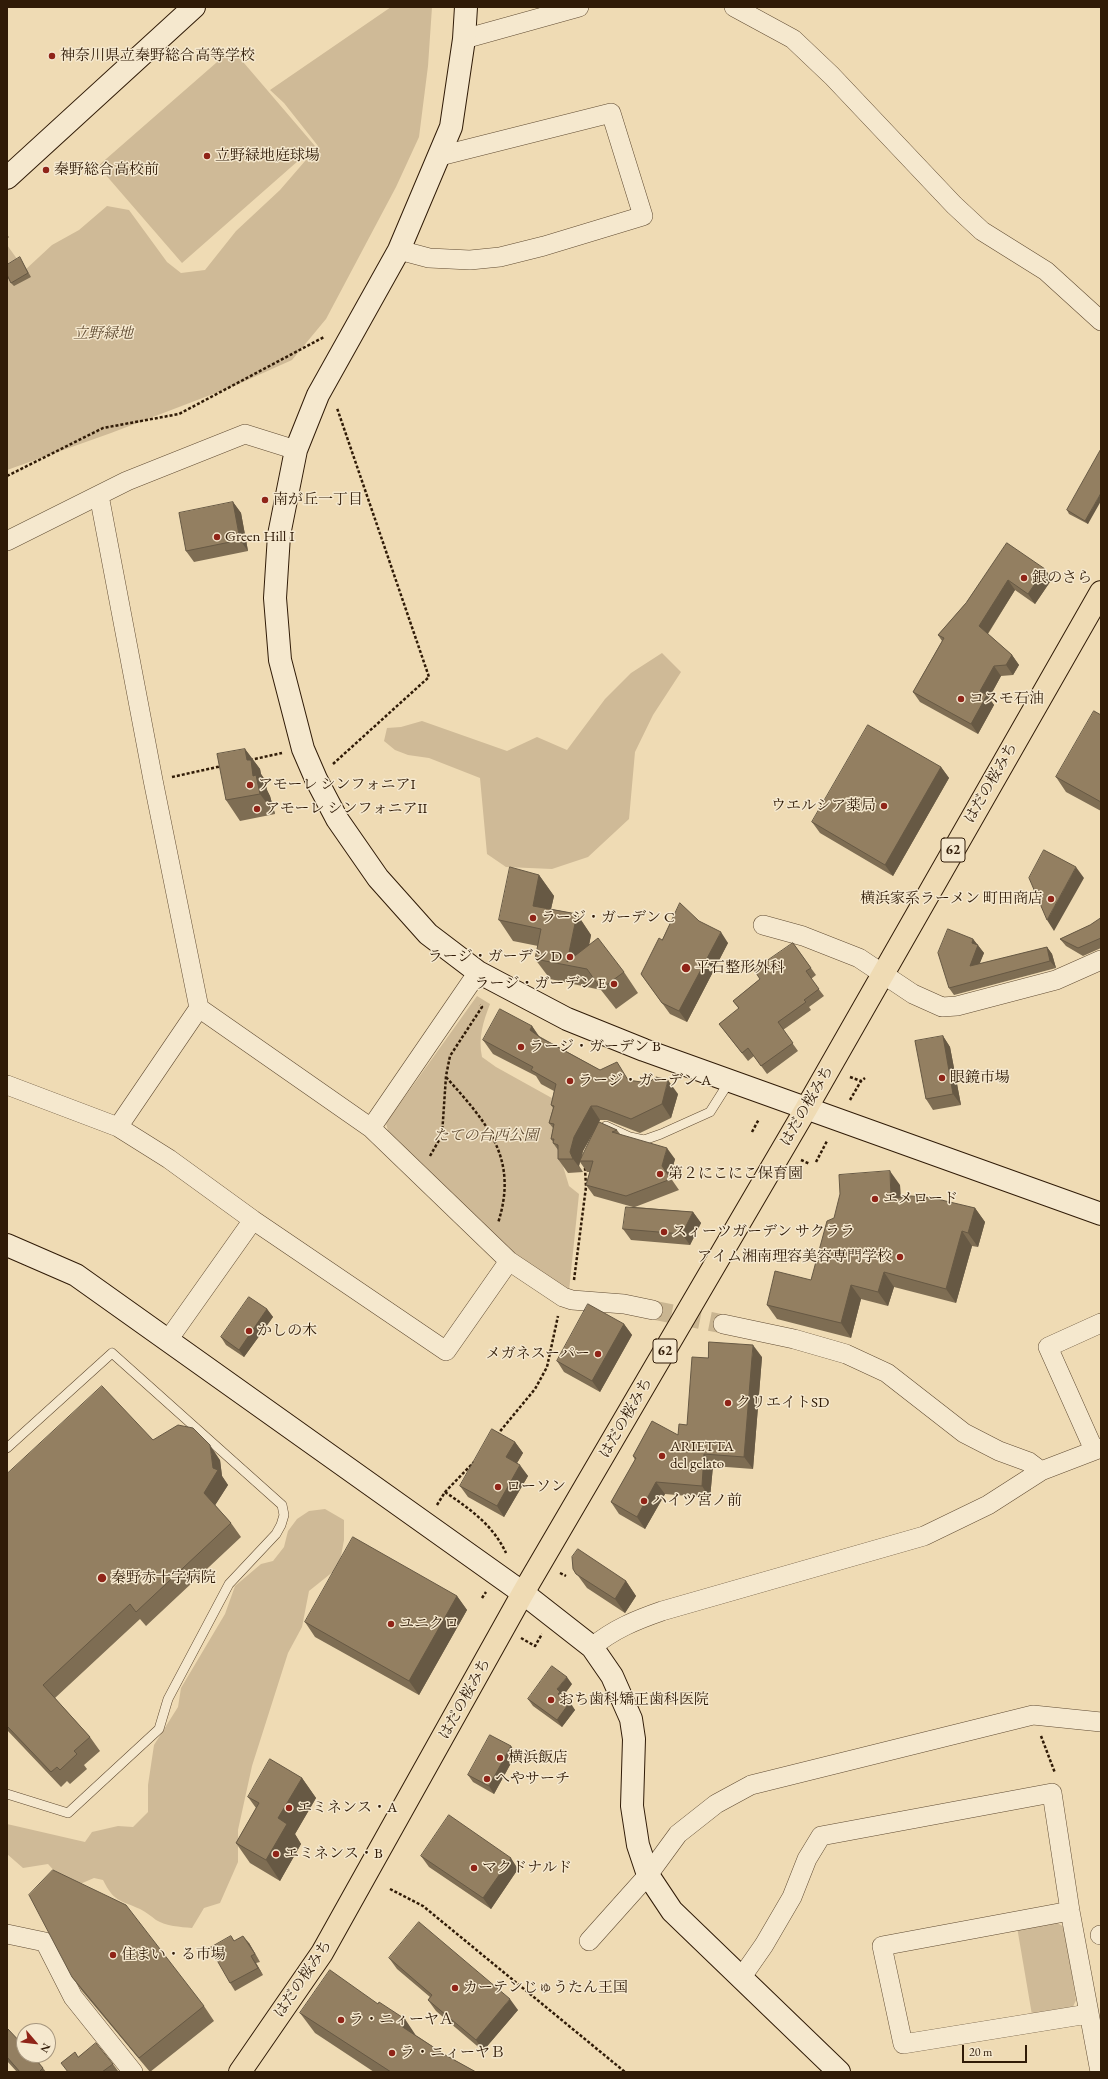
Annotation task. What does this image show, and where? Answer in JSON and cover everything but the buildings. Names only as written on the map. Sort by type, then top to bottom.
[{"type":"main road","name":"はだの桜みち","points":[[240,2072],[322,1953],[523,1593],[806,1109],[882,973],[1101,592]]},
{"type":"street","points":[[7,178],[194,7]]},
{"type":"street","points":[[466,7],[464,39],[451,127],[399,250],[318,395],[296,450],[279,535],[275,598],[280,660],[303,749],[316,779],[337,819],[378,878],[428,934],[478,972],[567,1019],[730,1082],[1101,1214]]},
{"type":"street","points":[[464,39],[579,7]]},
{"type":"street","points":[[734,7],[793,39],[832,76],[954,206],[982,231],[1046,271],[1101,321]]},
{"type":"street","points":[[399,250],[429,258],[470,260],[500,257],[544,246],[643,216],[611,113],[440,156]]},
{"type":"street","points":[[7,541],[127,482],[245,434],[296,450]]},
{"type":"street","points":[[100,495],[153,780],[199,1008],[370,1128],[509,1261],[568,1290],[572,1300],[624,1304],[653,1310]]},
{"type":"street","points":[[763,925],[803,936],[859,958],[913,994],[942,1007],[957,1006],[1056,980],[1101,960]]},
{"type":"street","points":[[370,1128],[478,972]]},
{"type":"street","points":[[118,1127],[199,1008]]},
{"type":"street","points":[[7,1084],[118,1127],[169,1159],[253,1220],[446,1351],[509,1261]]},
{"type":"street","points":[[168,1340],[253,1220]]},
{"type":"street","points":[[7,1245],[76,1275],[523,1593],[592,1647],[612,1676],[631,1719],[634,1739],[632,1806],[638,1844],[648,1875],[672,1910],[839,2072]]},
{"type":"street","points":[[592,1647],[610,1632],[632,1621],[662,1611],[924,1536],[988,1505],[1041,1471],[1097,1449],[1048,1347],[1101,1322]]},
{"type":"street","points":[[723,1324],[794,1339],[846,1354],[887,1373],[964,1433],[1000,1451],[1029,1462],[1041,1471]]},
{"type":"street","points":[[589,1941],[648,1875],[678,1834],[716,1804],[751,1785],[1033,1715],[1101,1722]]},
{"type":"street","points":[[741,1978],[764,1946],[792,1897],[807,1859],[821,1836],[1052,1793],[1070,1911],[1093,2022],[1100,2072]]},
{"type":"street","points":[[1070,1911],[882,1946],[903,2044],[1093,2022]]},
{"type":"street","points":[[7,1934],[45,1942],[73,1997],[132,2072]]},
{"type":"lane","points":[[598,1136],[604,1125],[630,1137],[644,1140],[661,1134],[710,1112],[730,1082]]},
{"type":"lane","points":[[7,1448],[112,1353],[282,1505],[284,1515],[276,1534],[229,1584],[168,1699],[159,1729],[68,1813],[7,1794]]},
{"type":"path","points":[[7,476],[103,428],[179,414],[328,335]]},
{"type":"path","points":[[316,779],[429,677],[336,406],[318,395]]},
{"type":"path","points":[[249,760],[285,752]]},
{"type":"path","points":[[153,780],[227,765]]},
{"type":"path","points":[[431,1155],[442,1135],[446,1076],[450,1056],[482,1006],[463,994]]},
{"type":"path","points":[[446,1076],[479,1117],[501,1154],[504,1173],[504,1191],[501,1214],[496,1228]]},
{"type":"path","name":"はだの桜みち","points":[[848,1076],[861,1081]]},
{"type":"path","points":[[850,1100],[861,1081],[865,1078]]},
{"type":"path","points":[[752,1132],[759,1119]]},
{"type":"path","points":[[816,1162],[827,1141]]},
{"type":"path","points":[[492,1441],[535,1389],[547,1368],[568,1290],[586,1187],[585,1167]]},
{"type":"path","points":[[440,1502],[445,1492],[478,1458]]},
{"type":"path","points":[[445,1492],[474,1511],[499,1537],[507,1555]]},
{"type":"path","points":[[521,1638],[535,1646],[543,1632]]},
{"type":"path","points":[[1033,1715],[1056,1775]]},
{"type":"path","points":[[390,1889],[423,1906],[625,2072]]},
{"type":"green space","name":"立野緑地","points":[[391,7],[432,7],[428,66],[419,137],[396,187],[326,319],[292,360],[234,386],[111,433],[7,470],[7,245],[25,270],[52,245],[79,230],[107,206],[129,210],[167,262],[181,273],[205,270],[236,231],[280,190],[318,146],[284,103],[270,90]]},
{"type":"green space","name":"立野緑地庭球場","points":[[232,49],[315,146],[182,263],[98,166]]},
{"type":"green space","points":[[662,653],[681,672],[653,715],[635,752],[629,819],[588,857],[552,869],[506,867],[487,854],[480,778],[429,758],[408,755],[395,750],[384,741],[387,728],[401,727],[422,721],[507,751],[537,737],[567,750],[605,699],[631,673]]},
{"type":"green space","name":"たての台西公園","points":[[477,996],[490,1004],[482,1030],[482,1057],[496,1067],[559,1102],[553,1133],[569,1186],[579,1194],[569,1291],[515,1256],[388,1131],[386,1123]]},
{"type":"green space","points":[[325,1509],[344,1520],[344,1540],[339,1567],[309,1591],[302,1627],[288,1653],[252,1766],[238,1830],[238,1862],[220,1903],[204,1908],[192,1928],[169,1925],[156,1920],[142,1910],[122,1902],[111,1893],[103,1880],[94,1878],[80,1884],[60,1877],[48,1864],[23,1868],[7,1854],[7,1824],[85,1842],[92,1832],[118,1826],[133,1827],[148,1812],[148,1785],[154,1745],[178,1707],[181,1688],[225,1614],[235,1586],[261,1564],[273,1561],[284,1547],[288,1531],[297,1519],[309,1511]]},
{"type":"green space","points":[[1056,1922],[1064,1927],[1076,2000],[1072,2009],[1032,2015],[1017,1927]]},
{"type":"tunnel","points":[[653,1310],[723,1324]]},
{"type":"place","name":"神奈川県立秦野総合高等学校","points":[[52,56]]},
{"type":"place","name":"立野緑地庭球場","points":[[207,156]]},
{"type":"place","name":"秦野総合高校前","points":[[46,170]]},
{"type":"place","name":"南が丘一丁目","points":[[265,500]]},
{"type":"place","name":"Green Hill Ⅰ","points":[[217,537]]},
{"type":"place","name":"銀のさら","points":[[1024,578]]},
{"type":"place","name":"コスモ石油","points":[[961,699]]},
{"type":"place","name":"アモーレ シンフォニアⅠ","points":[[250,785]]},
{"type":"place","name":"ウエルシア薬局","points":[[884,806]]},
{"type":"place","name":"アモーレ シンフォニアⅡ","points":[[257,809]]},
{"type":"place","name":"横浜家系ラーメン 町田商店","points":[[1051,899]]},
{"type":"place","name":"ラージ・ガーデン C","points":[[533,918]]},
{"type":"place","name":"ラージ・ガーデン D","points":[[570,957]]},
{"type":"place","name":"平石整形外科","points":[[686,968]]},
{"type":"place","name":"ラージ・ガーデン E","points":[[614,984]]},
{"type":"place","name":"ラージ・ガーデン B","points":[[521,1047]]},
{"type":"place","name":"眼鏡市場","points":[[942,1078]]},
{"type":"place","name":"ラージ・ガーデン A","points":[[570,1081]]},
{"type":"place","name":"第２にこにこ保育園","points":[[660,1174]]},
{"type":"place","name":"エメロード","points":[[875,1199]]},
{"type":"place","name":"スィーツガーデン サクララ","points":[[664,1232]]},
{"type":"place","name":"アイム湘南理容美容専門学校","points":[[900,1257]]},
{"type":"place","name":"かしの木","points":[[249,1331]]},
{"type":"place","name":"メガネスーパー","points":[[598,1354]]},
{"type":"place","name":"クリエイトSD","points":[[728,1403]]},
{"type":"place","name":"ARIETTA del gelato","points":[[662,1456]]},
{"type":"place","name":"ローソン","points":[[498,1487]]},
{"type":"place","name":"ハイツ宮ノ前","points":[[644,1501]]},
{"type":"place","name":"秦野赤十字病院","points":[[102,1578]]},
{"type":"place","name":"ユニクロ","points":[[391,1624]]},
{"type":"place","name":"おち歯科矯正歯科医院","points":[[551,1700]]},
{"type":"place","name":"横浜飯店","points":[[500,1758]]},
{"type":"place","name":"へやサーチ","points":[[487,1779]]},
{"type":"place","name":"エミネンス・A","points":[[289,1808]]},
{"type":"place","name":"エミネンス・B","points":[[276,1854]]},
{"type":"place","name":"マクドナルド","points":[[474,1868]]},
{"type":"place","name":"住まい・る市場","points":[[113,1955]]},
{"type":"place","name":"カーテンじゅうたん王国","points":[[455,1988]]},
{"type":"place","name":"ラ・ニィーヤＡ","points":[[341,2020]]},
{"type":"place","name":"ラ・ニィーヤＢ","points":[[392,2053]]}]
